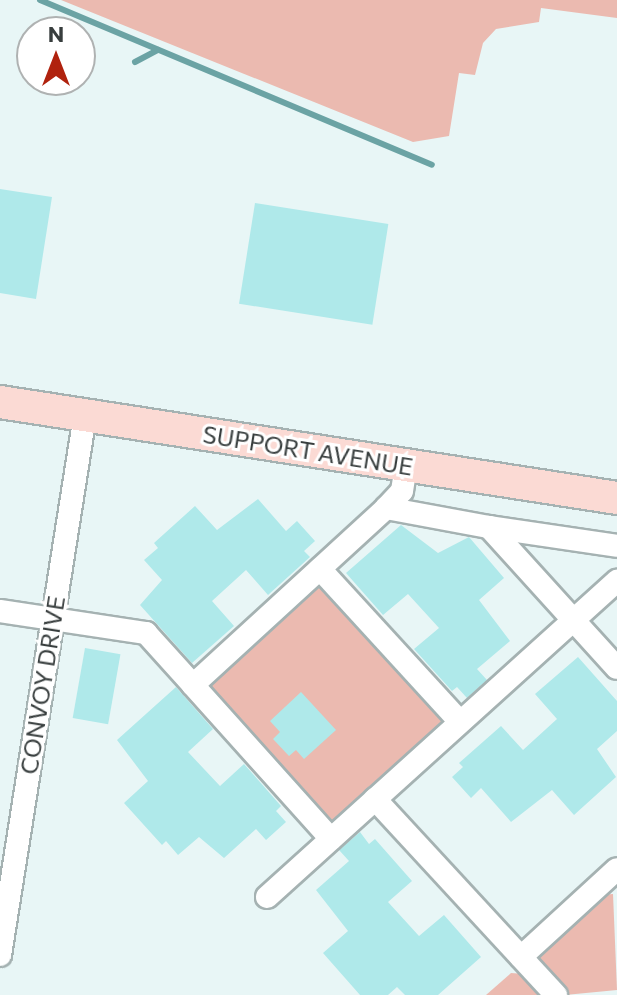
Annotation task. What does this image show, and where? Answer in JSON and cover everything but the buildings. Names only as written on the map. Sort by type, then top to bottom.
[{"type":"street","name":"SUPPORT AVENUE","points":[[0,402],[617,498]]},
{"type":"street","name":"CONVOY DRIVE","points":[[0,955],[85,415]]},
{"type":"street","points":[[193,685],[386,508],[402,491],[406,465]]},
{"type":"street","points":[[386,508],[617,546]]},
{"type":"street","points":[[489,527],[617,668]]},
{"type":"street","points":[[320,569],[460,722]]},
{"type":"street","points":[[267,897],[617,581]]},
{"type":"street","points":[[0,611],[146,633],[331,839]]},
{"type":"street","points":[[375,799],[556,995]]},
{"type":"street","points":[[521,957],[614,878]]},
{"type":"shaded area","points":[[61,0],[617,0],[617,18],[541,8],[539,22],[496,29],[483,43],[475,75],[459,73],[449,136],[413,142]]},
{"type":"shaded area","points":[[325,586],[443,721],[332,829],[207,692],[211,675],[309,587]]},
{"type":"shaded area","points":[[613,894],[617,990],[565,995],[537,963],[539,949],[600,895]]},
{"type":"shaded area","points":[[511,973],[525,974],[544,995],[486,995]]},
{"type":"waterway","points":[[40,0],[432,165]]},
{"type":"waterway","points":[[135,62],[158,50]]}]
